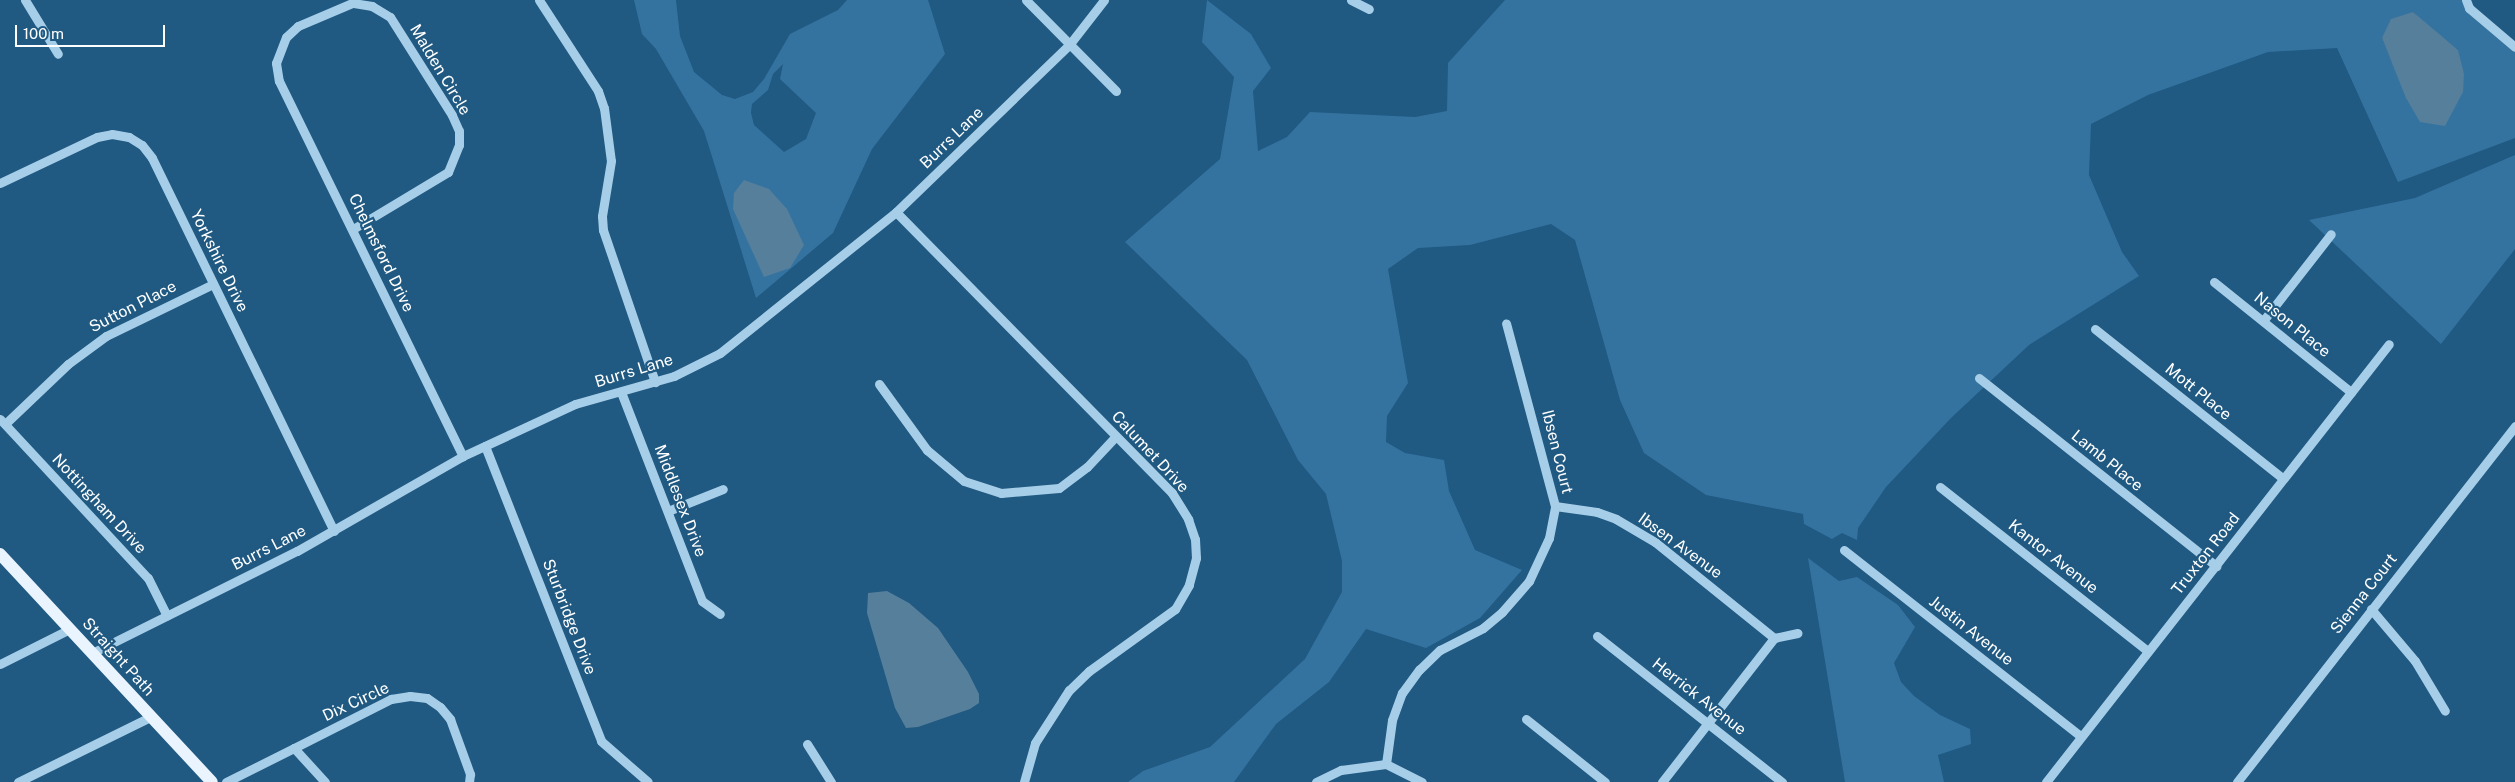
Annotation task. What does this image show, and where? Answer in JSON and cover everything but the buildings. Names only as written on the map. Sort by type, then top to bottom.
[{"type":"main road","name":"Straight Path","points":[[0,554],[212,782]]},
{"type":"street","points":[[25,0],[58,54]]},
{"type":"street","points":[[539,0],[598,91],[604,108],[611,161],[602,216],[603,230],[655,382]]},
{"type":"street","points":[[1026,0],[1116,91]]},
{"type":"street","name":"Burrs Lane","points":[[92,653],[334,531],[463,456],[575,404],[674,376],[720,353],[896,212],[1069,45],[1104,0]]},
{"type":"street","points":[[1351,0],[1369,9]]},
{"type":"street","points":[[2466,0],[2469,8],[2515,47]]},
{"type":"street","name":"Malden Circle","points":[[276,63],[279,49],[298,26],[352,2],[372,6],[390,17],[452,115],[459,131],[459,145],[448,172],[353,229]]},
{"type":"street","name":"Chelmsford Drive","points":[[276,63],[279,81],[463,456]]},
{"type":"street","name":"Yorkshire Drive","points":[[0,183],[96,137],[112,134],[129,137],[142,145],[152,158],[334,531]]},
{"type":"street","name":"Calumet Drive","points":[[896,212],[1172,493],[1188,519],[1195,539],[1196,558],[1189,585],[1176,609],[1090,671],[1069,690],[1035,743],[1024,782]]},
{"type":"street","points":[[2263,321],[2331,234]]},
{"type":"street","name":"Nason Place","points":[[2214,282],[2351,392]]},
{"type":"street","name":"Sutton Place","points":[[2,422],[68,364],[106,336],[213,284]]},
{"type":"street","name":"Ibsen Court","points":[[1386,764],[1392,720],[1402,693],[1419,670],[1433,657],[1483,628],[1529,581],[1549,538],[1555,506],[1506,323]]},
{"type":"street","name":"Mott Place","points":[[2095,329],[2282,478]]},
{"type":"street","name":"Truxton Road","points":[[2046,782],[2080,736],[2216,566],[2282,478],[2389,344]]},
{"type":"street","name":"Lamb Place","points":[[1980,378],[2216,566]]},
{"type":"street","points":[[879,384],[927,450],[964,481],[1001,493],[1059,488],[1087,467],[1116,436]]},
{"type":"street","name":"Middlesex Drive","points":[[620,392],[702,602],[720,614]]},
{"type":"street","name":"Nottingham Drive","points":[[2,422],[148,578],[167,616]]},
{"type":"street","name":"Sienna Court","points":[[2237,782],[2514,428]]},
{"type":"street","name":"Sturbridge Drive","points":[[485,446],[601,740],[648,782]]},
{"type":"street","name":"Kantor Avenue","points":[[1940,487],[2148,651]]},
{"type":"street","points":[[668,511],[723,489]]},
{"type":"street","name":"Ibsen Avenue","points":[[1555,506],[1597,512],[1616,519],[1655,542],[1774,638]]},
{"type":"street","name":"Justin Avenue","points":[[1844,550],[2080,736]]},
{"type":"street","points":[[2371,609],[2415,661],[2445,711]]},
{"type":"street","points":[[0,664],[70,629]]},
{"type":"street","points":[[1662,782],[1774,638],[1797,633]]},
{"type":"street","name":"Herrick Avenue","points":[[1597,636],[1782,782]]},
{"type":"street","name":"Dix Circle","points":[[226,782],[391,699],[427,698],[440,707],[450,719],[470,774],[469,782]]},
{"type":"street","points":[[18,782],[150,717]]},
{"type":"street","points":[[1526,719],[1605,782]]},
{"type":"street","points":[[807,744],[831,782]]},
{"type":"street","points":[[294,748],[325,782]]},
{"type":"street","points":[[1316,782],[1341,770],[1386,764],[1422,782]]},
{"type":"shaded area","points":[[634,0],[676,0],[680,36],[694,72],[722,95],[735,99],[753,92],[764,79],[790,34],[838,10],[847,0],[928,0],[945,54],[872,149],[833,233],[756,298],[704,131],[656,49],[642,34]],"holes":[[[783,64],[780,79],[816,113],[806,139],[784,152],[754,125],[751,113],[752,104],[768,90],[773,74]]]},
{"type":"shaded area","points":[[1207,0],[1251,34],[1271,68],[1253,91],[1258,151],[1287,137],[1310,112],[1415,117],[1447,111],[1448,63],[1505,0],[2467,0],[2515,45],[2515,138],[2398,182],[2337,48],[2268,52],[2148,95],[2091,124],[2089,175],[2122,252],[2139,276],[2029,345],[1951,418],[1886,487],[1858,528],[1857,540],[1842,533],[1832,539],[1804,524],[1803,514],[1706,495],[1644,453],[1620,400],[1575,240],[1551,224],[1470,245],[1418,248],[1388,269],[1408,383],[1387,416],[1386,442],[1405,453],[1444,460],[1449,491],[1475,550],[1522,570],[1480,618],[1426,648],[1366,629],[1329,682],[1276,724],[1234,782],[1128,782],[1143,771],[1210,747],[1305,659],[1342,592],[1342,561],[1326,494],[1298,460],[1247,360],[1125,242],[1220,159],[1234,77],[1202,42]],"holes":[[[2413,12],[2429,28],[2458,50],[2392,62],[2382,38]]]},
{"type":"shaded area","points":[[2413,12],[2458,50],[2464,74],[2463,92],[2445,126],[2420,122],[2406,98],[2382,38],[2391,19]]},
{"type":"shaded area","points":[[2515,155],[2515,249],[2441,344],[2309,220],[2415,198]]},
{"type":"shaded area","points":[[744,180],[769,189],[787,209],[804,245],[790,268],[764,277],[733,209],[734,193]]},
{"type":"shaded area","points":[[1808,558],[1839,581],[1857,577],[1898,605],[1915,627],[1894,663],[1901,682],[1914,696],[1940,715],[1970,729],[1971,744],[1938,755],[1944,782],[1845,782]]},
{"type":"shaded area","points":[[887,591],[909,603],[938,628],[968,672],[979,694],[979,703],[970,709],[918,727],[906,728],[895,708],[867,613],[868,593]]}]
